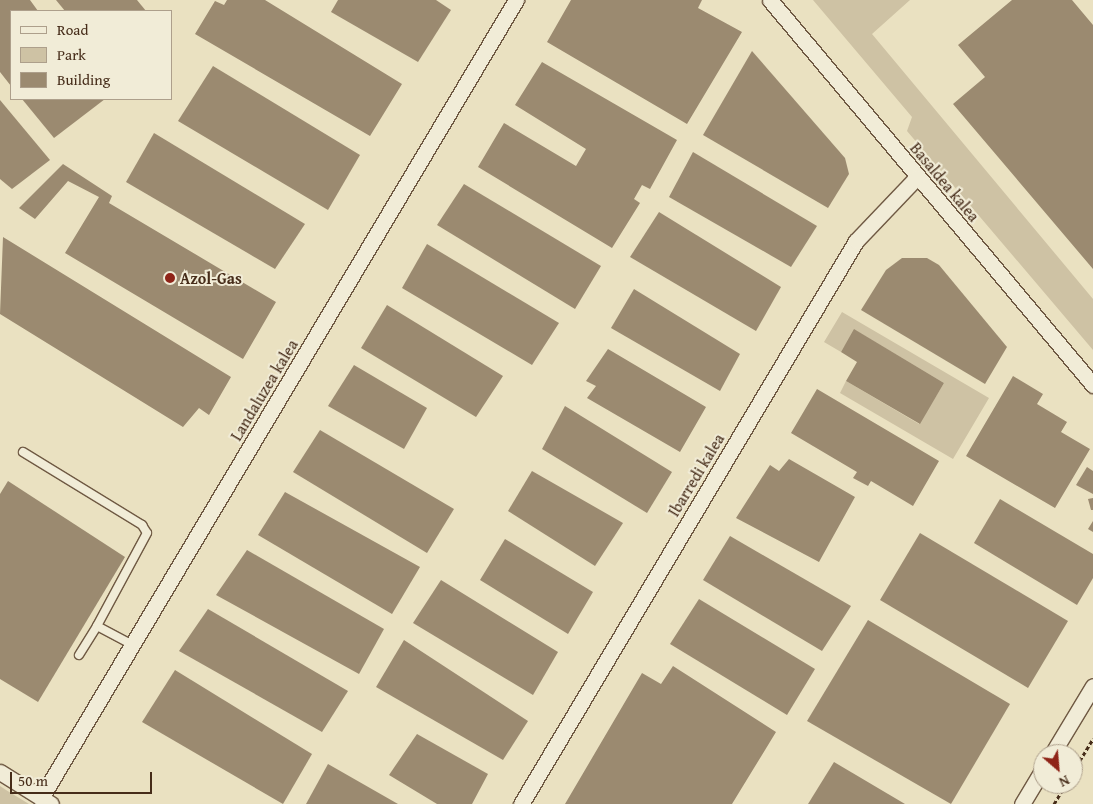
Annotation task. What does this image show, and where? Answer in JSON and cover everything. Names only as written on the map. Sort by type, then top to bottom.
[{"type":"street","name":"Landaluzea kalea","points":[[46,801],[132,645],[516,0]]},
{"type":"street","name":"Basaldea kalea","points":[[770,0],[1093,385]]},
{"type":"street","name":"Ibarredi kalea","points":[[521,804],[856,241],[917,177]]},
{"type":"street","points":[[1058,744],[1093,686]]},
{"type":"street","points":[[0,772],[46,801]]},
{"type":"street","points":[[1022,804],[1033,786]]},
{"type":"lane","points":[[23,452],[142,525],[147,533],[97,626],[79,655]]},
{"type":"lane","points":[[97,626],[132,645]]},
{"type":"path","points":[[1083,756],[1093,739]]},
{"type":"green space","points":[[813,0],[910,0],[872,34],[1093,299],[1093,350],[907,131],[912,117]]},
{"type":"green space","points":[[842,312],[989,398],[953,459],[840,393],[846,381],[919,424],[944,383],[855,330],[841,352],[824,342]]},
{"type":"green space","points":[[0,786],[6,790],[29,804],[0,804]]},
{"type":"building","points":[[0,0],[30,0],[37,10],[10,10],[10,85],[0,72]]},
{"type":"building","points":[[56,0],[137,0],[145,10],[64,10]]},
{"type":"building","points":[[227,0],[265,0],[402,84],[370,136],[195,34],[215,1],[224,5]]},
{"type":"building","points":[[338,0],[436,0],[451,10],[418,62],[331,12]]},
{"type":"building","points":[[571,0],[702,0],[698,8],[742,32],[687,124],[547,42]]},
{"type":"building","points":[[1012,0],[1072,0],[1093,25],[1093,269],[953,104],[985,77],[958,45]]},
{"type":"building","points":[[752,51],[845,158],[849,174],[828,208],[703,135]]},
{"type":"building","points":[[542,62],[677,140],[650,189],[642,185],[634,199],[640,203],[612,248],[478,167],[504,123],[576,166],[586,149],[515,105]]},
{"type":"building","points":[[213,66],[360,155],[328,210],[178,121]]},
{"type":"building","points":[[0,100],[50,160],[12,189],[0,179]]},
{"type":"building","points":[[23,100],[104,100],[54,138]]},
{"type":"building","points":[[154,133],[305,224],[275,269],[126,182]]},
{"type":"building","points":[[693,152],[817,226],[791,267],[669,197]]},
{"type":"building","name":"Azol-Gas","points":[[63,164],[112,196],[109,203],[276,302],[243,359],[65,253],[99,197],[68,181],[35,219],[19,208]]},
{"type":"building","points":[[464,184],[601,266],[575,309],[437,225]]},
{"type":"building","points":[[659,212],[781,287],[756,331],[630,257]]},
{"type":"building","points":[[3,237],[231,377],[209,415],[199,408],[183,427],[0,314]]},
{"type":"building","points":[[427,244],[559,323],[532,365],[402,288]]},
{"type":"building","points":[[902,258],[927,258],[939,265],[1007,347],[985,384],[861,310],[886,270]]},
{"type":"building","points":[[634,289],[740,354],[720,391],[611,328]]},
{"type":"building","points":[[387,305],[503,376],[476,417],[361,348]]},
{"type":"building","points":[[854,329],[944,383],[920,424],[846,381],[857,362],[841,352]]},
{"type":"building","points":[[608,349],[706,407],[680,452],[587,398],[596,386],[586,381]]},
{"type":"building","points":[[354,365],[427,408],[404,449],[328,406]]},
{"type":"building","points":[[1013,376],[1043,394],[1037,404],[1067,422],[1061,432],[1090,449],[1055,508],[966,456]]},
{"type":"building","points":[[817,389],[939,461],[913,506],[871,481],[868,486],[853,478],[857,472],[791,433]]},
{"type":"building","points":[[565,406],[672,472],[647,513],[542,449]]},
{"type":"building","points":[[320,430],[454,509],[427,553],[293,472]]},
{"type":"building","points":[[789,459],[855,497],[819,562],[736,518],[770,465],[779,471]]},
{"type":"building","points":[[1087,467],[1093,471],[1093,494],[1076,485]]},
{"type":"building","points":[[532,471],[623,523],[595,566],[508,511]]},
{"type":"building","points":[[8,481],[125,557],[38,702],[0,679],[0,494]]},
{"type":"building","points":[[285,492],[420,567],[392,614],[258,535]]},
{"type":"building","points":[[1093,498],[1093,510],[1091,510],[1088,499]]},
{"type":"building","points":[[1000,499],[1093,554],[1093,578],[1077,605],[974,543]]},
{"type":"building","points":[[1093,521],[1093,532],[1088,529]]},
{"type":"building","points":[[920,533],[1068,621],[1028,688],[880,600]]},
{"type":"building","points":[[730,536],[851,606],[822,651],[703,580]]},
{"type":"building","points":[[505,539],[593,592],[568,634],[480,580]]},
{"type":"building","points":[[247,550],[384,629],[359,674],[216,595]]},
{"type":"building","points":[[441,580],[558,652],[533,695],[413,623]]},
{"type":"building","points":[[699,599],[815,669],[787,715],[670,644]]},
{"type":"building","points":[[208,609],[348,691],[322,732],[179,651]]},
{"type":"building","points":[[868,620],[1010,704],[951,804],[807,721]]},
{"type":"building","points":[[404,640],[528,721],[503,760],[376,687]]},
{"type":"building","points":[[673,666],[776,732],[732,804],[565,804],[642,673],[661,684]]},
{"type":"building","points":[[175,670],[312,754],[283,804],[142,722]]},
{"type":"building","points":[[417,734],[488,774],[472,804],[437,804],[389,775]]},
{"type":"building","points":[[834,762],[905,804],[808,804]]},
{"type":"building","points":[[328,764],[398,804],[306,804]]},
{"type":"place","name":"Azol-Gas","points":[[170,278]]}]
